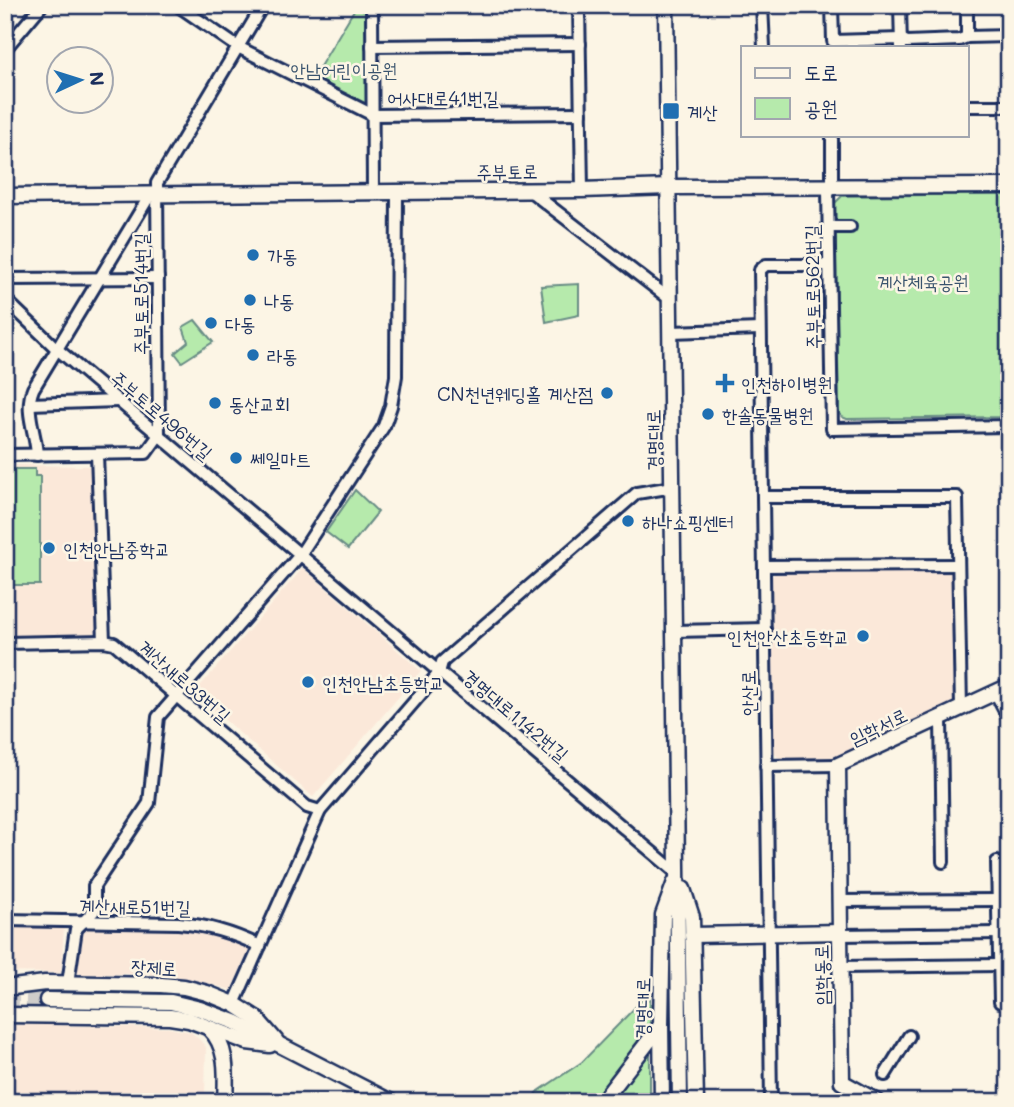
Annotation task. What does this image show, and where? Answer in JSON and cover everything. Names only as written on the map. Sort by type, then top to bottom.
[{"type":"street","points":[[5,49],[42,5]]},
{"type":"street","name":"어사대로41번길","points":[[177,5],[238,47],[373,115],[581,113]]},
{"type":"street","points":[[37,455],[37,441],[30,415],[33,390],[100,278],[154,195],[157,183],[263,5]]},
{"type":"street","points":[[372,5],[373,192]]},
{"type":"street","points":[[579,5],[582,190]]},
{"type":"street","name":"경명대로","points":[[666,5],[680,1102]]},
{"type":"street","points":[[762,5],[764,46]]},
{"type":"street","points":[[832,5],[833,41],[901,43],[1009,36]]},
{"type":"street","points":[[900,5],[901,43]]},
{"type":"street","points":[[967,5],[967,37]]},
{"type":"street","points":[[372,46],[580,44]]},
{"type":"street","points":[[968,106],[1009,106]]},
{"type":"street","name":"주부토로562번길","points":[[832,136],[832,184],[828,190],[832,429],[1009,426]]},
{"type":"street","name":"주부토로","points":[[5,196],[669,187],[1009,186]]},
{"type":"street","points":[[529,190],[671,300]]},
{"type":"street","points":[[68,984],[76,929],[94,911],[94,886],[149,803],[158,718],[300,555],[384,426],[391,406],[396,376],[397,192]]},
{"type":"street","name":"주부토로514번길","points":[[154,195],[158,278],[159,435]]},
{"type":"street","points":[[828,227],[850,227]]},
{"type":"street","name":"안산로","points":[[771,1102],[760,270],[766,265],[829,265]]},
{"type":"street","points":[[5,279],[158,278]]},
{"type":"street","name":"주부토로496번길","points":[[5,299],[57,349],[300,555]]},
{"type":"street","points":[[671,332],[760,329]]},
{"type":"street","points":[[30,404],[118,401]]},
{"type":"street","points":[[5,455],[146,453],[159,435]]},
{"type":"street","points":[[5,643],[104,641],[97,454]]},
{"type":"street","points":[[234,1004],[320,811],[439,673],[442,662],[637,492],[673,487]]},
{"type":"street","points":[[763,497],[957,497],[961,708]]},
{"type":"street","name":"경명대로1142번길","points":[[300,555],[678,874]]},
{"type":"street","points":[[764,566],[958,565]]},
{"type":"street","points":[[675,631],[765,629]]},
{"type":"street","name":"계산새로33번길","points":[[104,641],[114,643],[307,807],[320,811]]},
{"type":"street","points":[[1002,689],[1009,719]]},
{"type":"street","name":"임학서로","points":[[840,934],[838,765],[1002,689]]},
{"type":"street","points":[[940,718],[943,862]]},
{"type":"street","points":[[766,766],[838,765]]},
{"type":"street","points":[[997,862],[1000,1002]]},
{"type":"street","name":"경명대로","points":[[678,874],[692,917],[696,1102]]},
{"type":"street","name":"경명대로","points":[[662,1102],[663,915],[678,874]]},
{"type":"street","points":[[839,901],[998,900]]},
{"type":"street","name":"계산새로51번길","points":[[5,920],[200,925],[220,929],[260,946]]},
{"type":"street","points":[[840,934],[999,933]]},
{"type":"street","name":"임학동로","points":[[692,935],[840,934],[842,1082],[876,1101]]},
{"type":"street","points":[[841,967],[999,965]]},
{"type":"street","points":[[21,1015],[12,1003],[16,992],[45,983]]},
{"type":"street","name":"장제로","points":[[5,988],[45,983],[184,987],[234,1004],[256,1018],[282,1047]]},
{"type":"street","name":"장제로","points":[[47,1000],[140,1001],[180,1004],[200,1009],[235,1023],[391,1102]]},
{"type":"street","name":"장제로","points":[[5,1015],[170,1017],[189,1020],[247,1042],[282,1047]]},
{"type":"street","points":[[602,1102],[661,1025]]},
{"type":"street","points":[[208,1027],[218,1036],[223,1051],[226,1066],[225,1102]]},
{"type":"street","points":[[885,1075],[909,1036]]},
{"type":"street","points":[[226,1066],[236,1048],[247,1042]]},
{"type":"shaded area","name":"인천안남중학교","points":[[5,465],[90,466],[97,631],[90,636],[5,638]]},
{"type":"shaded area","name":"인천안남초등학교","points":[[303,568],[421,671],[313,797],[194,693]]},
{"type":"shaded area","name":"인천안산초등학교","points":[[953,570],[955,696],[950,707],[835,758],[779,758],[774,753],[772,577],[775,573]]},
{"type":"shaded area","points":[[5,927],[64,927],[61,973],[5,972]]},
{"type":"shaded area","points":[[87,928],[202,931],[243,942],[251,947],[231,990],[207,983],[151,974],[78,974],[76,971],[81,934]]},
{"type":"shaded area","points":[[5,1024],[169,1028],[191,1032],[206,1047],[205,1096],[199,1102],[5,1101]]},
{"type":"green space","name":"안남어린이공원","points":[[357,5],[365,5],[367,106],[313,78]]},
{"type":"green space","name":"계산체육공원","points":[[1009,194],[1009,417],[842,417],[839,412],[835,203],[842,196]]},
{"type":"green space","points":[[579,284],[579,315],[546,322],[541,286]]},
{"type":"green space","points":[[195,320],[213,342],[182,362],[175,353],[188,342],[183,327]]},
{"type":"green space","points":[[5,469],[35,469],[35,476],[40,476],[40,585],[5,585]]},
{"type":"green space","points":[[355,490],[378,512],[348,549],[326,532]]},
{"type":"green space","points":[[650,992],[650,1102],[532,1102],[536,1093],[582,1062]]},
{"type":"tunnel","points":[[5,999],[47,1000]]},
{"type":"place","name":"계산","points":[[671,111]]},
{"type":"place","name":"가동","points":[[253,255]]},
{"type":"place","name":"나동","points":[[250,300]]},
{"type":"place","name":"다동","points":[[211,323]]},
{"type":"place","name":"라동","points":[[253,355]]},
{"type":"place","name":"인천하이병원","points":[[725,383]]},
{"type":"place","name":"CN천년웨딩홀 계산점","points":[[607,393]]},
{"type":"place","name":"동산교회","points":[[215,403]]},
{"type":"place","name":"한솔동물병원","points":[[708,414]]},
{"type":"place","name":"쎄일마트","points":[[236,458]]},
{"type":"place","name":"하나쇼핑센터","points":[[628,521]]},
{"type":"place","name":"인천안남중학교","points":[[49,548]]},
{"type":"place","name":"인천안산초등학교","points":[[863,636]]},
{"type":"place","name":"인천안남초등학교","points":[[308,682]]}]
